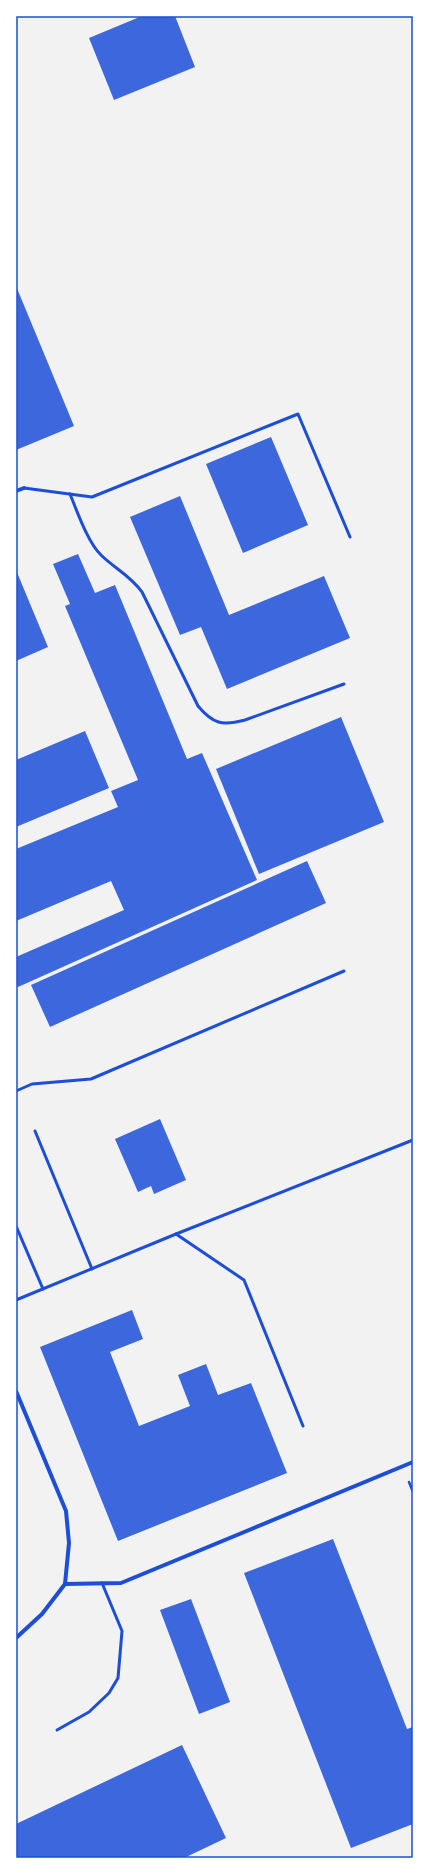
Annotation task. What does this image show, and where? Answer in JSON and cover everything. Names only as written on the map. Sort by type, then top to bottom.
[{"type":"street","points":[[16,491],[24,488]]},
{"type":"street","points":[[16,1391],[66,1511],[70,1543],[65,1584],[42,1614],[16,1638]]},
{"type":"street","points":[[65,1584],[121,1583],[413,1462]]},
{"type":"lane","points":[[24,488],[92,497],[298,414],[350,537]]},
{"type":"lane","points":[[70,494],[82,522],[99,553],[136,582],[198,706],[207,717],[217,723],[238,722],[344,684]]},
{"type":"lane","points":[[16,1091],[32,1084],[91,1079],[344,971]]},
{"type":"lane","points":[[36,1131],[92,1269]]},
{"type":"lane","points":[[16,1300],[176,1234],[413,1140]]},
{"type":"lane","points":[[16,1226],[43,1289]]},
{"type":"lane","points":[[176,1234],[244,1280],[304,1426]]},
{"type":"lane","points":[[57,1730],[89,1712],[109,1693],[118,1678],[122,1631],[102,1583]]},
{"type":"building","points":[[142,16],[175,16],[195,67],[114,100],[89,38]]},
{"type":"building","points":[[16,286],[74,426],[16,450]]},
{"type":"building","points":[[271,437],[308,525],[243,553],[206,464]]},
{"type":"building","points":[[180,496],[229,615],[324,576],[350,638],[227,689],[201,627],[180,635],[130,517]]},
{"type":"building","points":[[78,554],[95,593],[115,585],[187,759],[202,753],[257,880],[18,987],[16,982],[16,957],[124,910],[111,881],[16,921],[16,849],[118,807],[111,791],[138,780],[65,606],[70,604],[53,564]]},
{"type":"building","points":[[16,570],[48,647],[16,661]]},
{"type":"building","points":[[341,717],[384,822],[259,874],[216,769]]},
{"type":"building","points":[[85,731],[109,788],[16,827],[16,760]]},
{"type":"building","points":[[307,861],[326,903],[50,1027],[31,985]]},
{"type":"building","points":[[160,1119],[186,1180],[154,1194],[151,1186],[138,1192],[115,1139]]},
{"type":"building","points":[[132,1310],[143,1339],[110,1352],[139,1426],[190,1406],[178,1375],[206,1364],[218,1395],[251,1383],[287,1473],[118,1541],[40,1347]]},
{"type":"building","points":[[333,1539],[407,1729],[413,1727],[413,1824],[351,1848],[244,1573]]},
{"type":"building","points":[[191,1599],[230,1702],[199,1714],[160,1610]]},
{"type":"building","points":[[182,1745],[226,1838],[184,1858],[16,1858],[16,1824]]}]
